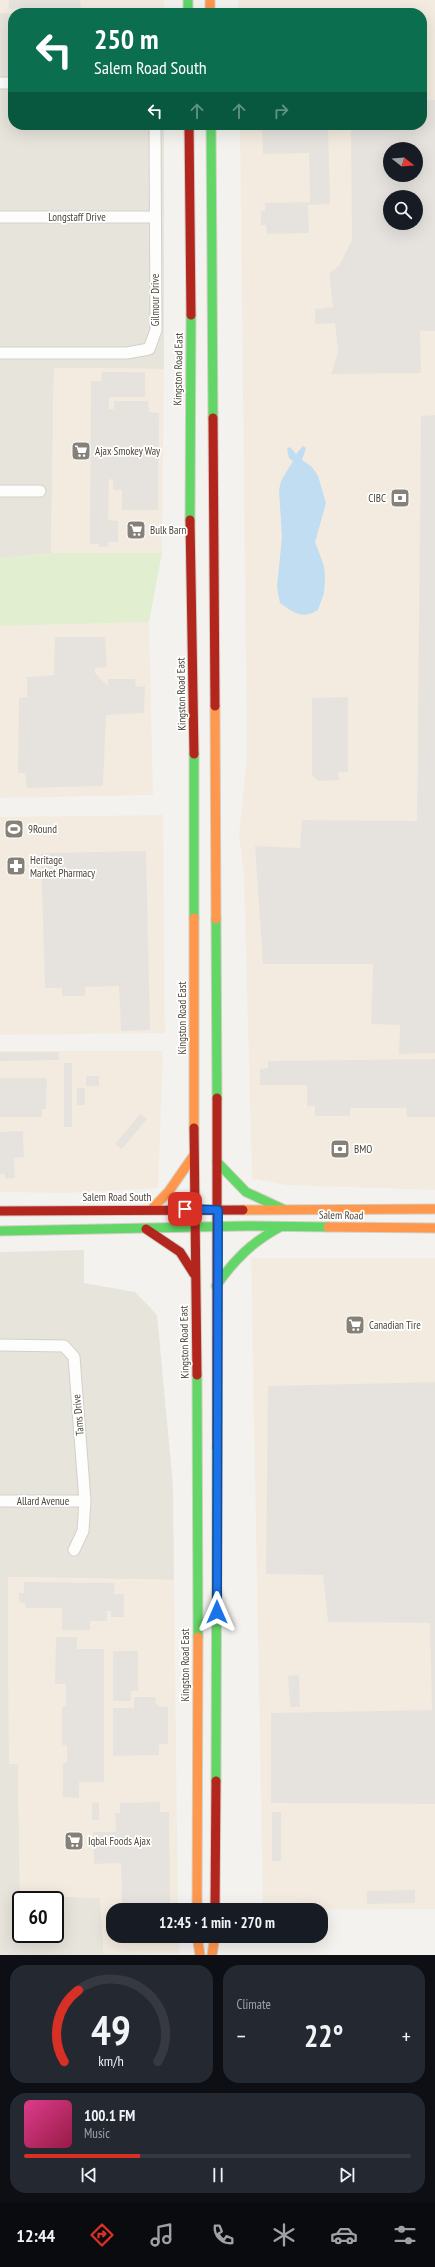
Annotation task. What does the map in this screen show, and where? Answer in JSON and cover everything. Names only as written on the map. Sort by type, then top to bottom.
[{"type":"main road","name":"Kingston Road East","points":[[189,130],[191,366],[190,494],[194,802],[194,1209],[198,1461],[197,1903]]},
{"type":"main road","points":[[211,130],[217,801],[218,1210],[216,1286],[217,1612],[215,1903]]},
{"type":"main road","points":[[152,1209],[169,1191],[194,1155]]},
{"type":"main road","points":[[217,1162],[233,1182],[255,1199],[283,1209]]},
{"type":"main road","name":"Salem Road South","points":[[0,1211],[283,1209]]},
{"type":"main road","name":"Salem Road","points":[[283,1209],[435,1209]]},
{"type":"main road","name":"Salem Road","points":[[218,1228],[248,1226],[435,1228]]},
{"type":"main road","points":[[0,1231],[195,1227],[218,1228]]},
{"type":"main road","points":[[216,1286],[238,1255],[256,1239],[280,1227]]},
{"type":"main road","points":[[146,1229],[174,1246],[187,1258],[195,1275]]},
{"type":"main road","points":[[198,1943],[200,1955]]},
{"type":"main road","points":[[212,1955],[214,1943]]},
{"type":"street","name":"Gilmour Drive","points":[[0,353],[127,353],[149,349],[156,330],[154,217],[155,130]]},
{"type":"street","name":"Longstaff Drive","points":[[0,216],[154,217]]},
{"type":"street","points":[[0,491],[40,491]]},
{"type":"street","name":"Tams Drive","points":[[0,1345],[64,1346],[74,1357],[85,1501],[83,1531],[74,1550]]},
{"type":"street","name":"Allard Avenue","points":[[0,1501],[85,1501]]},
{"type":"shaded area","points":[[0,0],[164,0],[164,8],[8,8],[8,13],[0,13]]},
{"type":"shaded area","points":[[9,0],[80,0],[81,8],[9,8]]},
{"type":"shaded area","points":[[238,0],[435,0],[435,1190],[286,1185],[252,1179],[244,876],[239,835],[247,756],[240,130],[427,130],[427,8],[238,8]]},
{"type":"shaded area","points":[[0,13],[8,13],[8,130],[164,130],[164,369],[54,368],[51,553],[0,558]]},
{"type":"shaded area","points":[[435,100],[435,331],[420,331],[421,373],[331,374],[338,353],[335,323],[315,324],[315,309],[333,307],[329,273],[339,266],[352,240],[351,130],[427,130],[427,101]]},
{"type":"shaded area","points":[[262,130],[328,130],[330,204],[308,205],[309,233],[267,234],[266,225],[261,225],[261,211],[265,211],[265,203],[310,202],[309,153],[263,154]]},
{"type":"shaded area","points":[[54,368],[164,369],[162,553],[51,553]]},
{"type":"shaded area","points":[[102,372],[145,372],[145,397],[109,397],[109,409],[114,409],[114,401],[148,401],[149,412],[159,413],[158,510],[122,510],[122,490],[113,490],[113,480],[109,479],[108,520],[118,521],[118,542],[109,542],[108,547],[99,547],[99,544],[90,544],[91,381],[101,381]]},
{"type":"shaded area","points":[[435,415],[435,1053],[399,1054],[400,1025],[371,1024],[373,964],[263,964],[255,846],[300,848],[302,820],[417,821],[421,416]]},
{"type":"shaded area","points":[[149,622],[153,795],[0,798],[0,626]]},
{"type":"shaded area","points":[[55,637],[105,637],[107,667],[95,668],[95,673],[108,686],[108,679],[135,679],[136,687],[145,686],[144,713],[106,715],[103,786],[27,788],[25,773],[18,773],[19,698],[27,697],[27,677],[54,675]]},
{"type":"shaded area","points":[[348,697],[348,772],[338,772],[339,780],[318,781],[312,775],[312,698]]},
{"type":"shaded area","points":[[163,815],[165,1033],[0,1035],[0,817]]},
{"type":"shaded area","points":[[146,851],[150,1030],[121,1031],[119,986],[85,987],[85,996],[62,996],[62,988],[45,988],[41,853]]},
{"type":"shaded area","points":[[0,1051],[163,1051],[158,1188],[67,1193],[0,1192]]},
{"type":"shaded area","points":[[0,1052],[59,1052],[59,1060],[0,1061]]},
{"type":"shaded area","points":[[435,1059],[435,1117],[407,1117],[406,1108],[350,1108],[350,1116],[315,1116],[315,1106],[307,1106],[307,1085],[260,1085],[260,1069],[268,1068],[268,1061]]},
{"type":"shaded area","points":[[64,1063],[72,1063],[72,1127],[64,1127]]},
{"type":"shaded area","points":[[86,1076],[99,1076],[99,1086],[86,1086]]},
{"type":"shaded area","points":[[0,1078],[47,1078],[46,1109],[42,1109],[42,1117],[0,1117]]},
{"type":"shaded area","points":[[77,1088],[85,1088],[85,1105],[77,1105]]},
{"type":"shaded area","points":[[140,1114],[147,1119],[122,1149],[115,1144]]},
{"type":"shaded area","points":[[23,1131],[24,1157],[14,1158],[15,1178],[5,1179],[5,1174],[0,1174],[0,1132]]},
{"type":"shaded area","points":[[84,1250],[84,1283],[135,1292],[157,1315],[173,1485],[174,1580],[8,1577],[9,1764],[18,1764],[20,1891],[12,1891],[12,1943],[64,1943],[64,1897],[100,1898],[104,1954],[179,1955],[0,1955],[0,1252]]},
{"type":"shaded area","points":[[251,1258],[435,1258],[435,1909],[328,1910],[328,1903],[263,1903]]},
{"type":"shaded area","points":[[435,1382],[435,1804],[271,1803],[271,1713],[432,1710],[430,1623],[328,1622],[323,1575],[266,1574],[268,1386]]},
{"type":"shaded area","points":[[8,1577],[174,1580],[178,1903],[106,1903],[106,1943],[179,1943],[179,1953],[104,1954],[100,1898],[64,1897],[64,1891],[20,1891],[18,1764],[9,1764]]},
{"type":"shaded area","points":[[24,1582],[115,1583],[114,1594],[124,1594],[124,1617],[111,1617],[111,1611],[107,1611],[107,1621],[90,1621],[90,1630],[62,1630],[62,1608],[25,1608],[25,1603],[19,1602],[19,1593],[24,1593]]},
{"type":"shaded area","points":[[56,1637],[77,1637],[77,1649],[104,1649],[104,1782],[79,1782],[79,1798],[63,1797],[63,1763],[67,1763],[67,1746],[62,1745],[62,1707],[66,1706],[66,1684],[55,1684]]},
{"type":"shaded area","points":[[113,1651],[138,1651],[138,1691],[131,1691],[131,1701],[113,1701]]},
{"type":"shaded area","points":[[299,1675],[300,1707],[290,1707],[288,1676]]},
{"type":"shaded area","points":[[134,1697],[155,1697],[156,1703],[159,1706],[168,1707],[168,1744],[159,1744],[159,1755],[113,1756],[113,1708],[134,1708]]},
{"type":"shaded area","points":[[99,1802],[99,1820],[92,1820],[92,1803]]},
{"type":"shaded area","points":[[160,1802],[160,1812],[169,1812],[170,1903],[122,1903],[121,1863],[94,1864],[93,1832],[116,1832],[115,1813],[120,1813],[120,1803]]},
{"type":"shaded area","points":[[272,1812],[281,1812],[281,1861],[272,1861]]},
{"type":"shaded area","points":[[415,1890],[415,1903],[367,1904],[367,1891]]},
{"type":"green space","points":[[51,553],[162,553],[149,622],[0,626],[0,558]]},
{"type":"water","points":[[303,446],[306,448],[302,460],[312,467],[318,476],[326,503],[315,542],[324,566],[324,593],[318,610],[313,613],[303,615],[293,612],[280,603],[277,587],[282,537],[279,490],[281,481],[293,461],[289,458],[287,449],[290,447],[296,454]]},
{"type":"traffic: fast","points":[[188,0],[188,8]]},
{"type":"traffic: fast","points":[[211,130],[213,418]]},
{"type":"traffic: fast","points":[[190,520],[191,315]]},
{"type":"traffic: fast","points":[[194,754],[194,918]]},
{"type":"traffic: fast","points":[[216,919],[217,1098]]},
{"type":"traffic: fast","points":[[217,1162],[246,1192],[283,1209]]},
{"type":"traffic: fast","points":[[0,1231],[247,1226],[328,1227]]},
{"type":"traffic: fast","points":[[216,1286],[244,1252],[280,1227]]},
{"type":"traffic: fast","points":[[197,1375],[198,1637]]},
{"type":"traffic: fast","points":[[216,1781],[217,1448]]},
{"type":"traffic: slow","points":[[210,0],[210,8]]},
{"type":"traffic: slow","points":[[215,706],[216,919]]},
{"type":"traffic: slow","points":[[194,918],[194,1128]]},
{"type":"traffic: slow","points":[[152,1209],[169,1191],[194,1155]]},
{"type":"traffic: slow","points":[[243,1210],[435,1209]]},
{"type":"traffic: slow","points":[[328,1227],[435,1228]]},
{"type":"traffic: slow","points":[[197,1903],[198,1637]]},
{"type":"traffic: slow","points":[[198,1943],[200,1955]]},
{"type":"traffic: slow","points":[[212,1955],[214,1943]]},
{"type":"traffic: jam","points":[[189,130],[191,315]]},
{"type":"traffic: jam","points":[[213,418],[215,706]]},
{"type":"traffic: jam","points":[[190,520],[194,754]]},
{"type":"traffic: jam","points":[[217,1098],[217,1448]]},
{"type":"traffic: jam","points":[[194,1128],[197,1375]]},
{"type":"traffic: jam","points":[[0,1211],[243,1210]]},
{"type":"traffic: jam","points":[[146,1229],[180,1252],[194,1274]]},
{"type":"traffic: jam","points":[[215,1903],[216,1781]]},
{"type":"place","name":"Ajax Smokey Way","points":[[81,451]]},
{"type":"place","name":"CIBC","points":[[400,498]]},
{"type":"place","name":"Bulk Barn","points":[[136,530]]},
{"type":"place","name":"9Round","points":[[14,829]]},
{"type":"place","name":"Heritage Market Pharmacy","points":[[16,866]]},
{"type":"place","name":"BMO","points":[[340,1149]]},
{"type":"place","name":"Canadian Tire","points":[[355,1325]]},
{"type":"place","name":"Iqbal Foods Ajax","points":[[74,1841]]},
{"type":"route","points":[[185,1209],[218,1210],[216,1286],[217,1612]]}]
